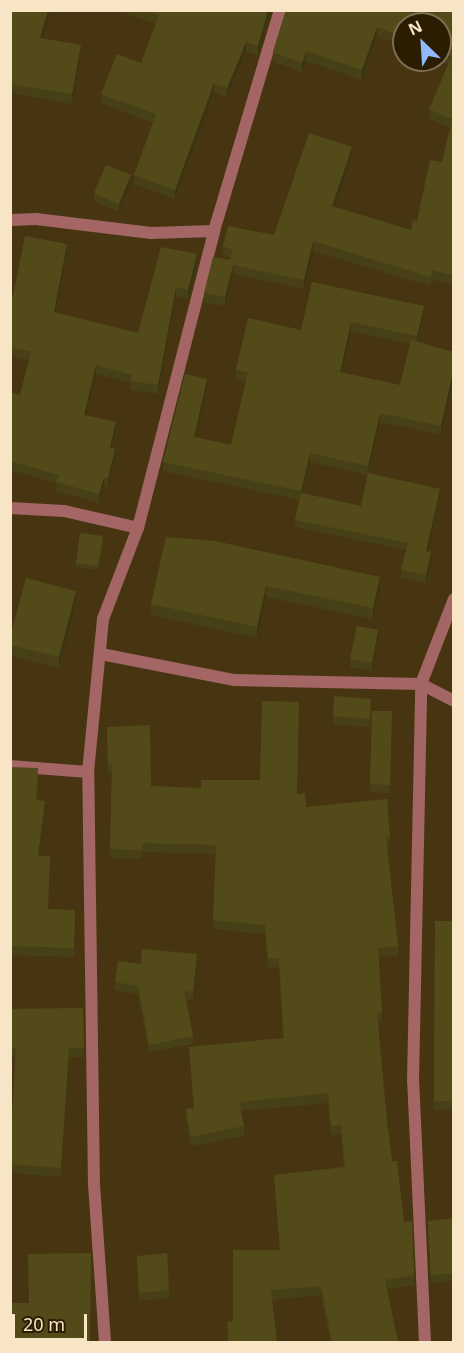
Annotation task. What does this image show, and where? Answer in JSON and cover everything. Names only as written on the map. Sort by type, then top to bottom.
[{"type":"street","points":[[105,1342],[94,1185],[88,772],[103,619],[138,528],[214,231],[280,10]]},
{"type":"street","points":[[10,220],[36,219],[151,233],[214,231]]},
{"type":"street","points":[[10,508],[64,511],[138,528]]},
{"type":"street","points":[[425,1342],[413,1081],[421,684],[453,599]]},
{"type":"street","points":[[101,654],[234,680],[421,684],[453,701]]},
{"type":"street","points":[[10,766],[88,772]]},
{"type":"building","points":[[10,10],[48,10],[40,38],[81,45],[72,94],[10,84]]},
{"type":"building","points":[[145,10],[268,10],[258,46],[246,42],[227,88],[214,83],[175,190],[134,175],[156,114],[101,94],[117,54],[141,63],[159,15]]},
{"type":"building","points":[[286,10],[453,10],[453,275],[432,270],[430,277],[313,241],[304,280],[233,265],[225,297],[204,293],[213,257],[230,260],[233,250],[223,246],[228,226],[274,235],[309,133],[352,147],[332,206],[411,230],[413,220],[417,221],[430,160],[442,162],[452,119],[429,109],[445,72],[452,72],[452,12],[392,12],[392,33],[377,27],[362,70],[306,51],[302,63],[273,52]]},
{"type":"building","points":[[106,165],[131,175],[119,204],[94,193]]},
{"type":"building","points":[[25,236],[67,244],[54,312],[138,333],[161,247],[197,254],[188,290],[176,287],[158,385],[131,381],[132,375],[96,365],[84,415],[116,422],[110,447],[115,449],[108,478],[104,477],[99,494],[56,482],[59,475],[10,461],[10,392],[20,395],[31,352],[10,347],[10,295],[13,296]]},
{"type":"building","points":[[312,282],[424,306],[417,336],[351,322],[340,372],[400,385],[411,340],[453,352],[453,371],[441,426],[380,413],[368,466],[310,453],[301,491],[163,462],[185,374],[207,379],[194,437],[231,445],[248,372],[236,370],[248,318],[301,330]]},
{"type":"building","points":[[368,473],[440,489],[426,551],[431,552],[426,575],[401,570],[408,543],[295,520],[301,493],[361,506]]},
{"type":"building","points":[[80,533],[103,536],[98,566],[76,563]]},
{"type":"building","points":[[166,537],[215,541],[380,577],[373,608],[266,586],[257,627],[151,604]]},
{"type":"building","points":[[26,578],[76,591],[59,657],[10,645],[10,637]]},
{"type":"building","points":[[357,626],[378,630],[372,663],[350,659]]},
{"type":"building","points":[[334,696],[371,699],[370,719],[333,716]]},
{"type":"building","points":[[262,701],[299,702],[297,794],[305,793],[306,807],[387,799],[390,837],[386,837],[398,946],[378,948],[382,1012],[377,1013],[392,1161],[397,1161],[404,1222],[412,1221],[414,1275],[385,1280],[398,1342],[332,1342],[321,1286],[271,1290],[277,1342],[229,1342],[227,1322],[233,1321],[233,1250],[280,1250],[274,1175],[345,1167],[341,1125],[331,1126],[328,1093],[239,1102],[244,1126],[191,1137],[186,1109],[194,1108],[189,1047],[284,1038],[279,958],[268,959],[265,925],[213,920],[216,845],[142,843],[142,850],[110,849],[112,765],[108,765],[107,727],[150,725],[151,786],[201,788],[201,780],[260,780]]},
{"type":"building","points":[[372,711],[392,711],[390,785],[370,784]]},
{"type":"building","points":[[10,767],[38,768],[36,800],[45,801],[38,856],[50,856],[48,909],[75,910],[74,948],[10,946]]},
{"type":"building","points":[[435,921],[453,921],[453,1101],[434,1101]]},
{"type":"building","points":[[142,949],[197,954],[193,992],[184,991],[193,1036],[149,1045],[138,986],[115,982],[118,961],[141,964]]},
{"type":"building","points":[[83,1008],[84,1048],[69,1048],[61,1168],[10,1164],[10,1117],[12,1118],[16,1049],[10,1049],[10,1009]]},
{"type":"building","points":[[453,1218],[453,1273],[431,1275],[428,1221]]},
{"type":"building","points":[[91,1253],[90,1342],[10,1341],[10,1303],[29,1303],[28,1254]]},
{"type":"building","points":[[167,1253],[169,1290],[139,1293],[137,1256]]}]
